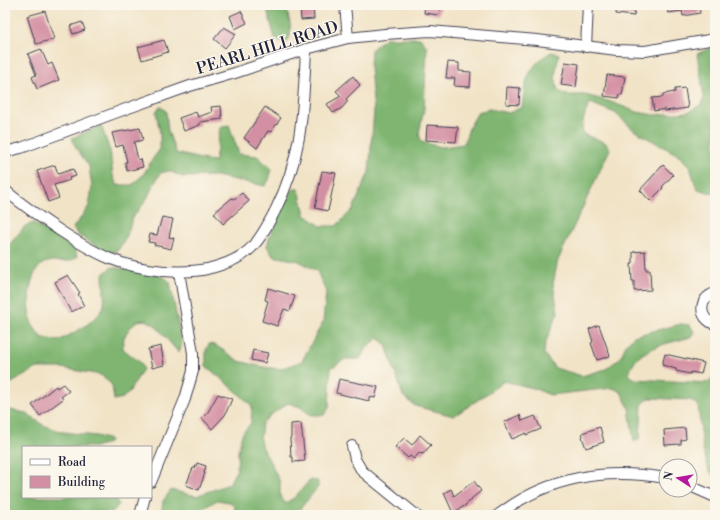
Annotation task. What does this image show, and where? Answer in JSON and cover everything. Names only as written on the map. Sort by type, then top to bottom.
[{"type":"street","points":[[345,5],[348,38]]},
{"type":"street","points":[[586,47],[588,5]]},
{"type":"street","name":"PEARL HILL ROAD","points":[[5,152],[21,148],[183,89],[306,49],[348,38],[430,31],[537,40],[586,47],[645,51],[715,39]]},
{"type":"street","points":[[5,190],[40,218],[87,248],[125,265],[179,272],[210,268],[234,260],[253,246],[268,225],[289,178],[297,150],[304,107],[306,49]]},
{"type":"street","points":[[152,480],[185,399],[193,371],[193,349],[179,272]]},
{"type":"street","points":[[715,293],[706,298],[702,307],[705,318],[710,323],[715,324]]},
{"type":"street","points":[[352,446],[355,459],[362,471],[416,515]]},
{"type":"street","points":[[498,515],[528,495],[552,485],[578,477],[619,474],[658,477]]},
{"type":"street","points":[[698,490],[715,497]]},
{"type":"street","points":[[140,515],[145,498]]},
{"type":"green space","points":[[266,5],[286,5],[290,35],[286,43],[275,39]]},
{"type":"green space","points":[[385,38],[420,38],[427,47],[424,109],[419,133],[421,142],[442,147],[464,144],[469,128],[478,112],[489,109],[509,113],[522,107],[526,82],[532,69],[551,52],[559,54],[555,76],[558,91],[567,95],[585,95],[611,102],[637,112],[654,115],[688,112],[702,104],[704,97],[697,54],[715,46],[715,194],[697,189],[690,167],[680,156],[635,131],[615,113],[590,103],[584,118],[583,134],[606,143],[610,149],[558,260],[553,284],[558,312],[545,344],[544,354],[555,368],[582,376],[606,369],[620,358],[627,343],[634,336],[681,324],[690,325],[694,332],[691,337],[653,348],[638,358],[632,366],[629,375],[635,379],[708,383],[713,377],[715,367],[715,400],[713,402],[712,410],[715,416],[715,477],[709,471],[703,451],[698,405],[691,400],[649,398],[642,405],[640,438],[634,442],[629,408],[621,392],[613,388],[550,395],[533,388],[504,381],[454,416],[415,406],[403,396],[386,345],[378,338],[365,350],[360,359],[345,359],[331,368],[329,408],[324,415],[311,415],[300,407],[288,403],[262,423],[260,442],[280,482],[280,496],[285,503],[294,498],[310,480],[318,481],[318,487],[295,515],[233,515],[235,507],[230,502],[217,500],[193,515],[161,515],[163,501],[171,490],[196,496],[229,484],[237,469],[238,452],[242,434],[251,423],[252,406],[206,366],[206,350],[209,344],[215,345],[239,361],[263,367],[280,369],[302,361],[323,322],[326,292],[317,271],[299,261],[273,256],[267,246],[270,235],[289,194],[294,189],[298,189],[300,193],[305,215],[321,226],[336,226],[353,209],[369,172],[374,112],[370,67],[371,50]]},
{"type":"green space","points":[[160,106],[166,111],[168,131],[176,153],[215,161],[220,128],[229,125],[239,154],[257,156],[272,169],[269,180],[265,186],[216,176],[183,177],[169,171],[160,173],[145,202],[133,217],[126,238],[118,250],[109,254],[78,235],[73,228],[89,206],[92,188],[89,166],[76,148],[72,138],[101,125],[110,151],[113,176],[117,185],[132,185],[143,175],[160,149],[160,133],[156,112]]},
{"type":"green space","points":[[34,223],[75,249],[77,257],[70,261],[47,262],[41,265],[36,271],[30,287],[29,306],[31,321],[41,337],[58,341],[91,322],[101,311],[104,305],[103,274],[112,267],[155,274],[164,277],[170,282],[182,344],[180,350],[178,352],[155,325],[146,320],[137,321],[128,330],[125,336],[123,349],[140,362],[143,369],[129,392],[123,398],[114,400],[112,385],[101,375],[62,368],[37,368],[5,387],[5,250],[25,226]]},
{"type":"green space","points":[[5,407],[10,410],[26,413],[43,425],[63,432],[96,436],[110,440],[109,443],[98,446],[22,446],[22,498],[114,498],[119,504],[112,513],[52,510],[46,515],[5,515]]},
{"type":"building","points":[[300,5],[313,5],[314,19],[301,20]]},
{"type":"building","points":[[425,5],[441,5],[439,15],[424,13]]},
{"type":"building","points":[[617,5],[635,5],[634,16],[616,14]]},
{"type":"building","points":[[666,5],[699,5],[700,13],[683,16],[682,11],[668,13]]},
{"type":"building","points":[[45,11],[54,39],[36,44],[27,16]]},
{"type":"building","points":[[241,11],[247,23],[235,29],[230,16]]},
{"type":"building","points":[[82,22],[85,30],[73,34],[70,26]]},
{"type":"building","points":[[224,27],[236,34],[225,48],[214,39]]},
{"type":"building","points":[[164,40],[168,52],[142,60],[138,47]]},
{"type":"building","points":[[41,49],[48,65],[52,63],[59,80],[37,89],[32,77],[36,75],[28,54]]},
{"type":"building","points":[[448,62],[459,63],[459,71],[471,72],[470,87],[454,86],[455,78],[446,78]]},
{"type":"building","points":[[565,62],[579,64],[576,87],[561,85]]},
{"type":"building","points":[[607,75],[625,77],[622,95],[620,94],[619,98],[604,96]]},
{"type":"building","points":[[353,76],[360,85],[346,99],[348,101],[342,108],[333,113],[327,104],[341,96],[336,91]]},
{"type":"building","points":[[507,87],[520,88],[519,105],[506,104]]},
{"type":"building","points":[[685,88],[688,108],[654,111],[652,98],[663,97],[663,94],[675,92],[675,89]]},
{"type":"building","points":[[221,106],[222,119],[200,122],[200,125],[184,131],[179,118],[196,112],[198,117],[212,112],[211,107]]},
{"type":"building","points":[[265,107],[281,118],[271,132],[268,131],[257,148],[244,138]]},
{"type":"building","points":[[427,125],[458,127],[456,142],[426,140]]},
{"type":"building","points":[[140,128],[143,140],[134,142],[138,160],[141,159],[143,167],[127,171],[125,162],[127,162],[123,145],[116,147],[112,133]]},
{"type":"building","points":[[55,165],[58,174],[73,169],[76,176],[69,178],[70,180],[54,185],[59,198],[48,202],[37,171]]},
{"type":"building","points":[[663,165],[673,175],[650,201],[640,190]]},
{"type":"building","points":[[322,171],[336,173],[328,211],[315,208]]},
{"type":"building","points":[[242,193],[249,201],[223,224],[214,213],[232,198],[234,199]]},
{"type":"building","points":[[162,217],[173,219],[169,237],[174,238],[171,249],[148,242],[150,234],[157,235]]},
{"type":"building","points":[[645,251],[646,270],[650,270],[651,290],[634,291],[631,264],[633,264],[633,252]]},
{"type":"building","points":[[68,275],[80,293],[78,294],[84,306],[71,312],[55,282]]},
{"type":"building","points":[[268,288],[295,296],[290,311],[284,309],[277,326],[262,321],[268,301],[265,300]]},
{"type":"building","points":[[599,325],[610,356],[597,360],[591,343],[593,342],[589,329]]},
{"type":"building","points":[[161,346],[164,365],[152,368],[148,349]]},
{"type":"building","points":[[253,350],[268,353],[265,363],[251,360]]},
{"type":"building","points":[[665,354],[704,363],[701,374],[691,372],[690,374],[676,371],[676,369],[662,365]]},
{"type":"building","points":[[339,379],[378,387],[375,398],[369,397],[369,401],[336,393]]},
{"type":"building","points":[[63,384],[69,391],[61,397],[63,399],[40,416],[32,405],[56,386],[57,388]]},
{"type":"building","points":[[218,394],[232,399],[225,415],[212,429],[202,418],[208,412]]},
{"type":"building","points":[[520,415],[522,421],[535,416],[541,429],[512,439],[504,422]]},
{"type":"building","points":[[301,423],[305,461],[293,462],[293,457],[291,457],[290,438],[291,424]]},
{"type":"building","points":[[600,427],[604,442],[586,448],[582,433]]},
{"type":"building","points":[[685,428],[686,439],[681,440],[681,444],[665,445],[664,430]]},
{"type":"building","points":[[420,435],[431,445],[423,454],[419,453],[414,459],[410,456],[408,458],[395,447],[404,438],[412,445]]},
{"type":"building","points":[[197,463],[206,466],[199,490],[186,485],[193,468],[195,468]]},
{"type":"building","points":[[474,481],[481,491],[466,505],[453,513],[444,493],[451,489],[454,496]]}]
